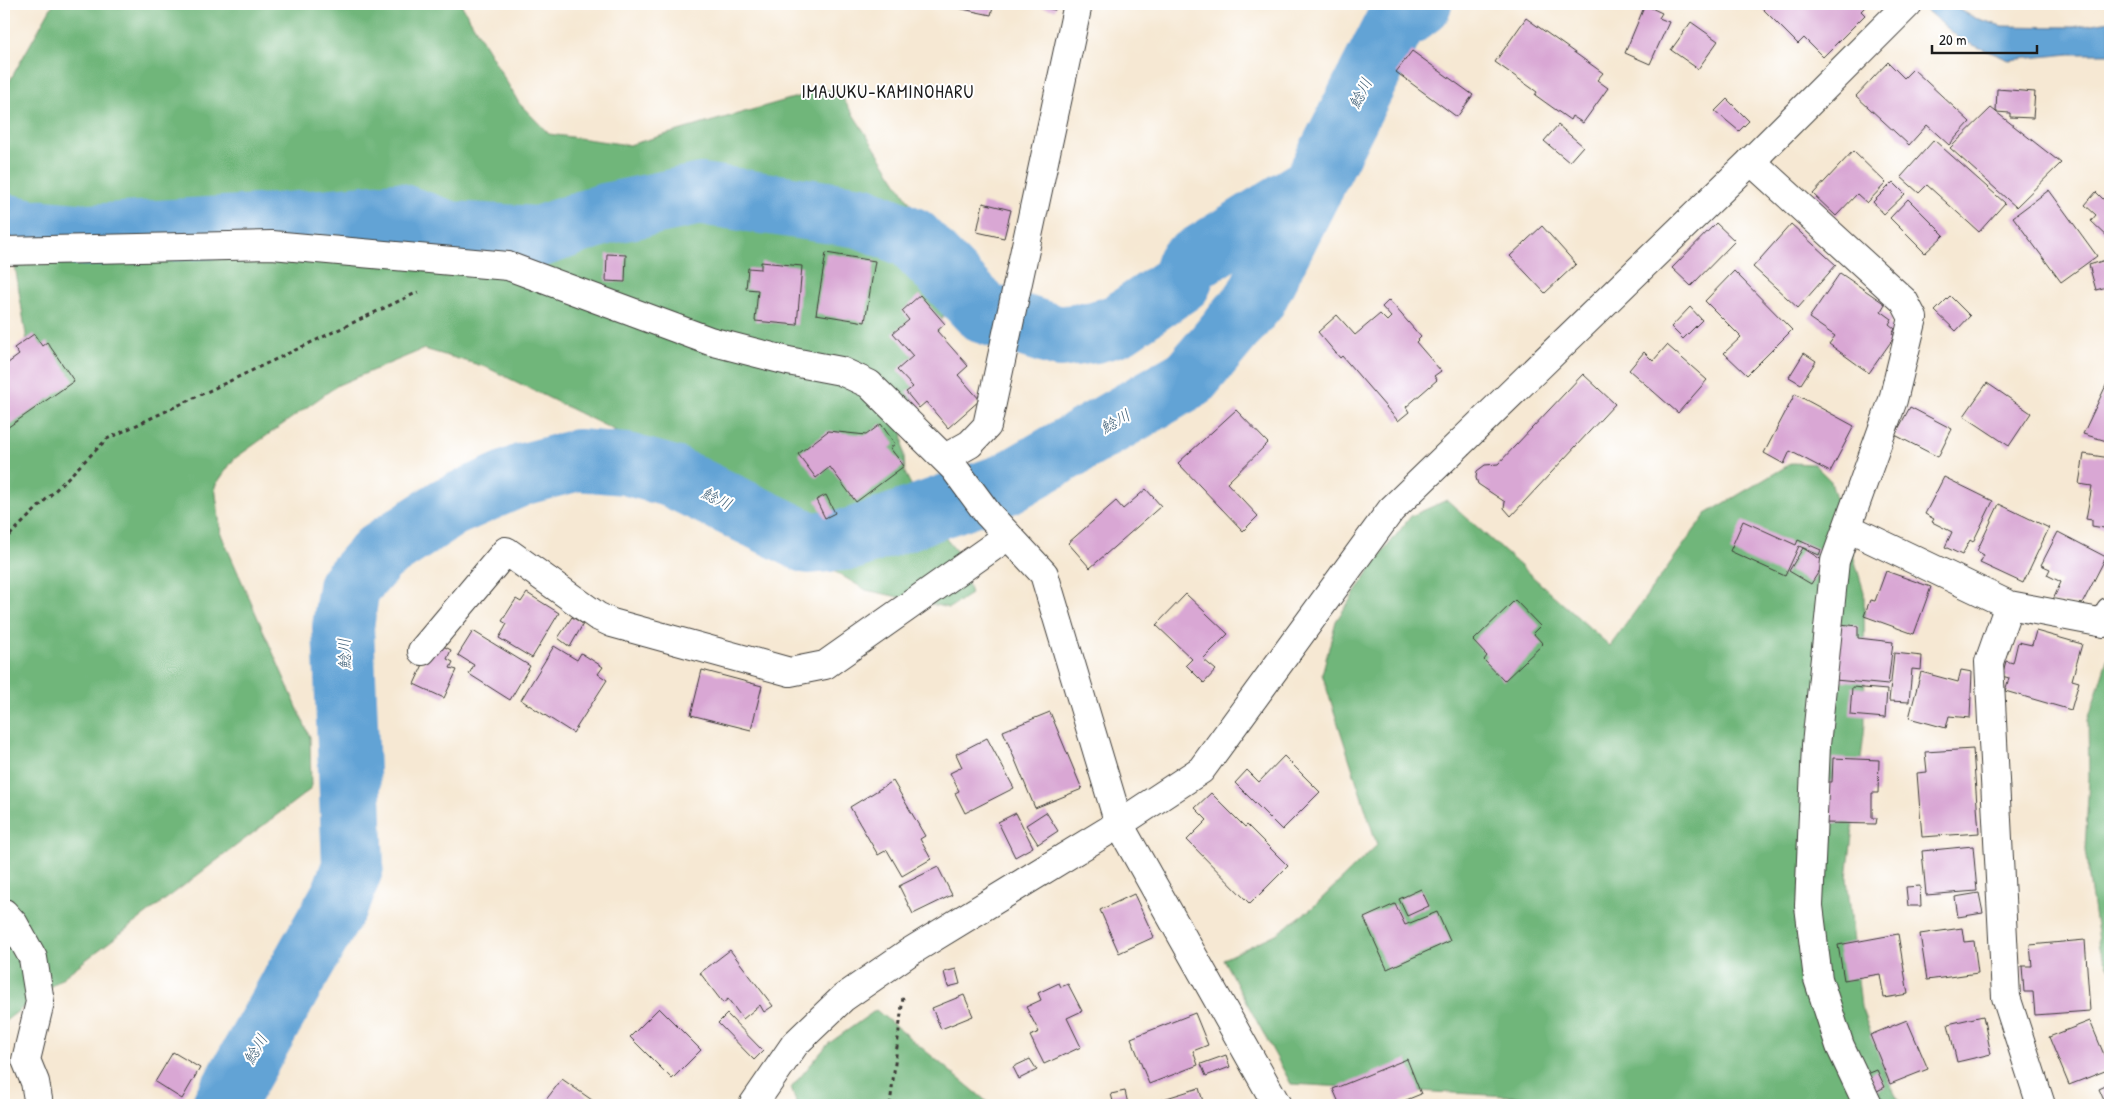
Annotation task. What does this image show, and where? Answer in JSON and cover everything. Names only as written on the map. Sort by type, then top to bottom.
[{"type":"street","points":[[950,463],[987,426],[1008,337],[1078,4]]},
{"type":"street","points":[[753,1105],[796,1044],[843,998],[908,953],[1119,824],[1201,770],[1391,510],[1751,161],[1907,5]]},
{"type":"street","points":[[1751,161],[1904,301],[1912,318],[1893,400],[1835,560],[1816,745],[1809,906],[1818,979],[1840,1046],[1868,1105]]},
{"type":"street","points":[[4,251],[272,245],[508,266],[710,341],[788,361],[841,371],[870,384],[950,463],[988,514],[1044,574],[1119,824],[1277,1105]]},
{"type":"street","points":[[1848,528],[2009,605],[2104,623],[2110,611]]},
{"type":"street","points":[[422,652],[506,551],[598,616],[612,623],[790,672],[825,665],[1008,536]]},
{"type":"street","points":[[2009,605],[1989,662],[2006,997],[2041,1105]]},
{"type":"street","points":[[4,913],[14,924],[32,958],[34,967],[40,1002],[26,1060],[36,1082],[39,1105]]},
{"type":"path","points":[[4,541],[107,439],[426,288]]},
{"type":"path","points":[[890,1105],[908,953]]},
{"type":"green space","points":[[53,4],[461,4],[519,103],[549,134],[629,145],[825,89],[840,94],[946,259],[946,309],[902,424],[905,473],[925,513],[961,557],[971,594],[949,608],[866,590],[740,516],[705,475],[486,367],[424,349],[338,385],[234,459],[215,486],[221,534],[310,737],[311,789],[4,1022],[4,388],[29,354],[4,196],[4,91]]},
{"type":"green space","points":[[1792,463],[1814,464],[1831,481],[1864,592],[1865,725],[1847,878],[1861,1007],[1887,1077],[1901,1105],[1545,1105],[1543,1098],[1291,1084],[1223,959],[1276,934],[1312,908],[1377,845],[1322,674],[1336,621],[1376,561],[1411,516],[1447,500],[1610,646],[1706,514]]},
{"type":"green space","points":[[2110,650],[2110,969],[2099,948],[2085,850],[2089,778],[2088,720]]},
{"type":"green space","points":[[876,1010],[991,1105],[797,1105],[791,1088],[828,1044]]},
{"type":"water","points":[[1919,4],[1949,4],[1975,18],[2002,26],[2073,27],[2110,21],[2110,54],[2070,54],[2009,60],[1961,40]]},
{"type":"building","points":[[949,4],[994,4],[991,15],[948,6]]},
{"type":"building","points":[[1028,4],[1057,4],[1055,10]]},
{"type":"building","points":[[1758,4],[1868,4],[1861,11],[1865,15],[1823,57],[1804,38],[1798,44]]},
{"type":"building","points":[[1645,5],[1662,13],[1659,18],[1669,22],[1650,64],[1625,53]]},
{"type":"building","points":[[1526,18],[1603,73],[1597,80],[1608,88],[1583,123],[1572,116],[1570,120],[1535,95],[1537,92],[1495,62]]},
{"type":"building","points":[[1691,22],[1718,41],[1698,69],[1671,50]]},
{"type":"building","points":[[1412,51],[1473,95],[1457,117],[1396,72]]},
{"type":"building","points":[[1888,62],[1904,78],[1913,69],[1970,122],[1949,145],[1927,125],[1909,145],[1856,96]]},
{"type":"building","points":[[1997,89],[2035,92],[2033,118],[2010,117],[2010,113],[1996,112]]},
{"type":"building","points":[[1727,99],[1749,121],[1739,131],[1715,111]]},
{"type":"building","points":[[1991,108],[2061,163],[2016,207],[1950,148]]},
{"type":"building","points":[[1558,125],[1583,146],[1569,162],[1544,141]]},
{"type":"building","points":[[1934,140],[2005,203],[1979,232],[1927,185],[1919,193],[1901,177]]},
{"type":"building","points":[[1853,151],[1886,183],[1867,203],[1857,194],[1836,216],[1813,194]]},
{"type":"building","points":[[1893,182],[1905,194],[1884,214],[1873,202]]},
{"type":"building","points":[[2049,190],[2097,256],[2061,282],[2013,217]]},
{"type":"building","points":[[2096,192],[2105,201],[2110,195],[2110,239],[2091,221],[2096,215],[2085,205]]},
{"type":"building","points":[[1908,199],[1944,235],[1925,253],[1890,218]]},
{"type":"building","points":[[983,203],[1011,210],[1004,238],[977,232]]},
{"type":"building","points":[[1716,223],[1735,241],[1691,286],[1672,268]]},
{"type":"building","points":[[1791,224],[1836,265],[1798,308],[1753,267]]},
{"type":"building","points":[[1542,226],[1576,264],[1545,293],[1510,256]]},
{"type":"building","points":[[826,253],[875,261],[865,322],[816,314]]},
{"type":"building","points":[[607,254],[626,255],[625,282],[606,281]]},
{"type":"building","points":[[2109,259],[2110,286],[2096,290],[2089,265]]},
{"type":"building","points":[[761,262],[802,266],[797,325],[755,321],[758,290],[746,289],[748,268],[761,269]]},
{"type":"building","points":[[1734,271],[1792,330],[1747,375],[1724,353],[1741,337],[1705,301]]},
{"type":"building","points":[[1840,273],[1885,304],[1881,311],[1892,319],[1889,324],[1895,329],[1892,334],[1895,336],[1869,373],[1829,344],[1835,336],[1809,318]]},
{"type":"building","points":[[920,295],[945,324],[937,331],[968,366],[958,375],[980,400],[948,428],[926,402],[919,408],[906,392],[913,387],[897,370],[913,356],[893,333],[909,320],[902,311]]},
{"type":"building","points":[[1950,296],[1970,316],[1956,331],[1935,311]]},
{"type":"building","points":[[1389,300],[1421,337],[1416,342],[1441,371],[1434,376],[1437,380],[1406,407],[1409,412],[1398,421],[1342,356],[1340,358],[1318,332],[1337,315],[1355,335],[1380,314],[1387,321],[1391,317],[1382,307]]},
{"type":"building","points":[[1690,307],[1702,320],[1683,339],[1671,327]]},
{"type":"building","points":[[34,334],[42,346],[47,342],[74,381],[4,430],[4,366],[19,355],[14,348]]},
{"type":"building","points":[[1667,345],[1707,380],[1678,413],[1629,370],[1644,352],[1653,361]]},
{"type":"building","points":[[1804,353],[1816,361],[1801,384],[1789,377]]},
{"type":"building","points":[[1583,374],[1615,404],[1511,516],[1504,508],[1505,502],[1478,484],[1476,478],[1477,471],[1485,465],[1498,464]]},
{"type":"building","points":[[2110,379],[2110,442],[2083,434]]},
{"type":"building","points":[[1987,383],[2031,413],[2009,446],[1964,416]]},
{"type":"building","points":[[1795,394],[1854,426],[1830,472],[1790,451],[1784,464],[1764,453]]},
{"type":"building","points":[[1910,407],[1952,429],[1938,457],[1895,435]]},
{"type":"building","points":[[1236,410],[1268,443],[1227,483],[1258,516],[1243,531],[1178,463]]},
{"type":"building","points":[[881,424],[895,444],[890,448],[904,466],[856,502],[830,467],[816,478],[798,454],[828,431],[866,435]]},
{"type":"building","points":[[2084,454],[2110,458],[2110,529],[2092,526],[2092,520],[2086,519],[2092,486],[2079,484]]},
{"type":"building","points":[[1944,477],[1993,501],[1973,542],[1970,540],[1962,555],[1945,547],[1952,532],[1932,522],[1934,519],[1925,514]]},
{"type":"building","points":[[1146,489],[1161,506],[1090,568],[1068,543],[1116,501],[1123,509]]},
{"type":"building","points":[[826,495],[835,513],[825,518],[816,500]]},
{"type":"building","points":[[1999,504],[2049,528],[2023,583],[1980,563],[1984,555],[1977,551]]},
{"type":"building","points":[[1743,521],[1796,545],[1798,540],[1821,550],[1819,555],[1799,546],[1785,576],[1730,551]]},
{"type":"building","points":[[2058,532],[2106,557],[2082,604],[2052,602],[2061,582],[2047,575],[2050,569],[2041,565]]},
{"type":"building","points":[[1803,548],[1825,562],[1811,584],[1789,571]]},
{"type":"building","points":[[1886,571],[1931,587],[1914,634],[1864,616],[1870,600],[1875,601]]},
{"type":"building","points":[[527,593],[559,613],[532,658],[499,638],[507,624],[502,621],[516,599],[521,602]]},
{"type":"building","points":[[1186,594],[1228,634],[1203,659],[1216,670],[1204,683],[1186,665],[1192,659],[1156,625]]},
{"type":"building","points":[[1515,600],[1540,626],[1533,633],[1543,644],[1504,681],[1484,660],[1487,656],[1473,641]]},
{"type":"building","points":[[572,617],[583,624],[570,647],[558,638]]},
{"type":"building","points":[[1840,624],[1858,626],[1858,638],[1893,642],[1888,685],[1835,680]]},
{"type":"building","points":[[473,631],[530,666],[510,700],[469,674],[474,665],[458,655]]},
{"type":"building","points":[[2036,631],[2082,644],[2072,680],[2079,682],[2071,710],[2005,691],[2009,678],[2002,676],[2006,661],[2013,663],[2018,642],[2032,645]]},
{"type":"building","points":[[437,643],[451,650],[447,659],[453,662],[450,668],[457,670],[444,698],[414,684],[426,658]]},
{"type":"building","points":[[554,646],[577,660],[581,653],[603,667],[598,674],[607,680],[573,733],[521,700]]},
{"type":"building","points":[[1894,653],[1922,656],[1921,670],[1912,669],[1909,702],[1889,701]]},
{"type":"building","points":[[702,670],[762,686],[751,730],[691,715]]},
{"type":"building","points":[[1961,670],[1972,672],[1970,718],[1949,716],[1946,728],[1909,718],[1921,672],[1958,682]]},
{"type":"building","points":[[1852,687],[1887,690],[1885,718],[1850,715]]},
{"type":"building","points":[[1050,712],[1082,789],[1035,808],[1003,731]]},
{"type":"building","points":[[987,738],[1014,788],[965,813],[955,793],[959,791],[950,773],[962,767],[956,754]]},
{"type":"building","points":[[1973,749],[1979,833],[1922,837],[1917,773],[1927,772],[1925,752]]},
{"type":"building","points":[[1284,756],[1320,792],[1282,830],[1235,783],[1247,770],[1259,782]]},
{"type":"building","points":[[1833,758],[1879,760],[1878,793],[1872,793],[1872,818],[1877,818],[1876,824],[1823,823],[1824,782],[1832,782]]},
{"type":"building","points":[[893,781],[925,836],[920,839],[931,859],[902,876],[887,850],[878,855],[850,807]]},
{"type":"building","points":[[1211,793],[1245,827],[1247,825],[1288,866],[1250,904],[1187,840],[1207,820],[1195,808]]},
{"type":"building","points":[[1046,812],[1058,831],[1038,844],[1026,825]]},
{"type":"building","points":[[1016,813],[1033,847],[1015,857],[998,822]]},
{"type":"building","points":[[1973,846],[1977,891],[1926,895],[1922,851]]},
{"type":"building","points":[[938,867],[952,895],[913,914],[899,886]]},
{"type":"building","points":[[1920,886],[1921,906],[1908,906],[1906,887]]},
{"type":"building","points":[[1421,889],[1429,906],[1407,916],[1399,899]]},
{"type":"building","points":[[1979,893],[1983,913],[1958,917],[1955,897]]},
{"type":"building","points":[[1134,894],[1154,937],[1119,953],[1100,910]]},
{"type":"building","points":[[1395,904],[1405,925],[1437,912],[1450,941],[1387,969],[1364,918]]},
{"type":"building","points":[[1962,928],[1964,942],[1974,941],[1978,973],[1927,980],[1920,934]]},
{"type":"building","points":[[1898,934],[1908,994],[1884,998],[1880,974],[1844,980],[1838,945]]},
{"type":"building","points":[[2085,940],[2090,1011],[2035,1015],[2033,992],[2024,992],[2022,966],[2032,966],[2030,945]]},
{"type":"building","points":[[730,950],[773,1006],[764,1012],[760,1005],[743,1019],[728,999],[723,1003],[700,973]]},
{"type":"building","points":[[956,969],[960,984],[948,987],[944,972]]},
{"type":"building","points":[[1059,983],[1061,987],[1068,984],[1082,1011],[1067,1018],[1081,1047],[1044,1064],[1030,1036],[1039,1032],[1026,1007],[1041,1000],[1038,993]]},
{"type":"building","points":[[964,995],[973,1016],[941,1029],[932,1008]]},
{"type":"building","points":[[659,1008],[701,1050],[672,1079],[630,1037]]},
{"type":"building","points":[[1195,1013],[1208,1045],[1193,1051],[1198,1065],[1149,1084],[1131,1038]]},
{"type":"building","points":[[727,1014],[763,1051],[754,1060],[718,1023]]},
{"type":"building","points":[[1983,1016],[1991,1054],[1957,1062],[1948,1024]]},
{"type":"building","points":[[1907,1020],[1928,1069],[1890,1084],[1870,1035]]},
{"type":"building","points":[[2090,1021],[2110,1069],[2069,1085],[2049,1037]]},
{"type":"building","points":[[173,1052],[200,1068],[182,1099],[155,1082]]},
{"type":"building","points":[[1226,1055],[1230,1067],[1206,1076],[1201,1064]]},
{"type":"building","points":[[1030,1059],[1037,1070],[1019,1079],[1013,1067]]},
{"type":"building","points":[[1407,1059],[1421,1094],[1394,1105],[1340,1105],[1333,1089]]},
{"type":"building","points":[[1877,1070],[1885,1087],[1873,1093],[1865,1075]]},
{"type":"building","points":[[562,1079],[599,1105],[542,1105]]},
{"type":"building","points":[[2110,1084],[2110,1105],[2106,1105],[2099,1089]]},
{"type":"building","points":[[1199,1088],[1204,1105],[1144,1105]]},
{"type":"building","points":[[1125,1091],[1128,1104],[1114,1105],[1111,1094]]},
{"type":"waterway","name":"鯰川","points":[[223,1105],[342,895],[353,866],[343,627],[349,587],[379,553],[449,507],[524,474],[578,460],[626,464],[673,477],[809,543],[852,539],[1006,484],[1190,378],[1255,300],[1395,24],[1421,4]]},
{"type":"waterway","points":[[4,224],[31,230],[89,235],[275,224],[396,213],[450,232],[538,237],[605,214],[701,194],[861,217],[912,238],[984,313],[1059,337],[1095,332],[1118,325],[1181,282],[1187,264],[1314,185]]},
{"type":"district","name":"IMAJUKU-KAMINOHARU","points":[[888,91]]}]
